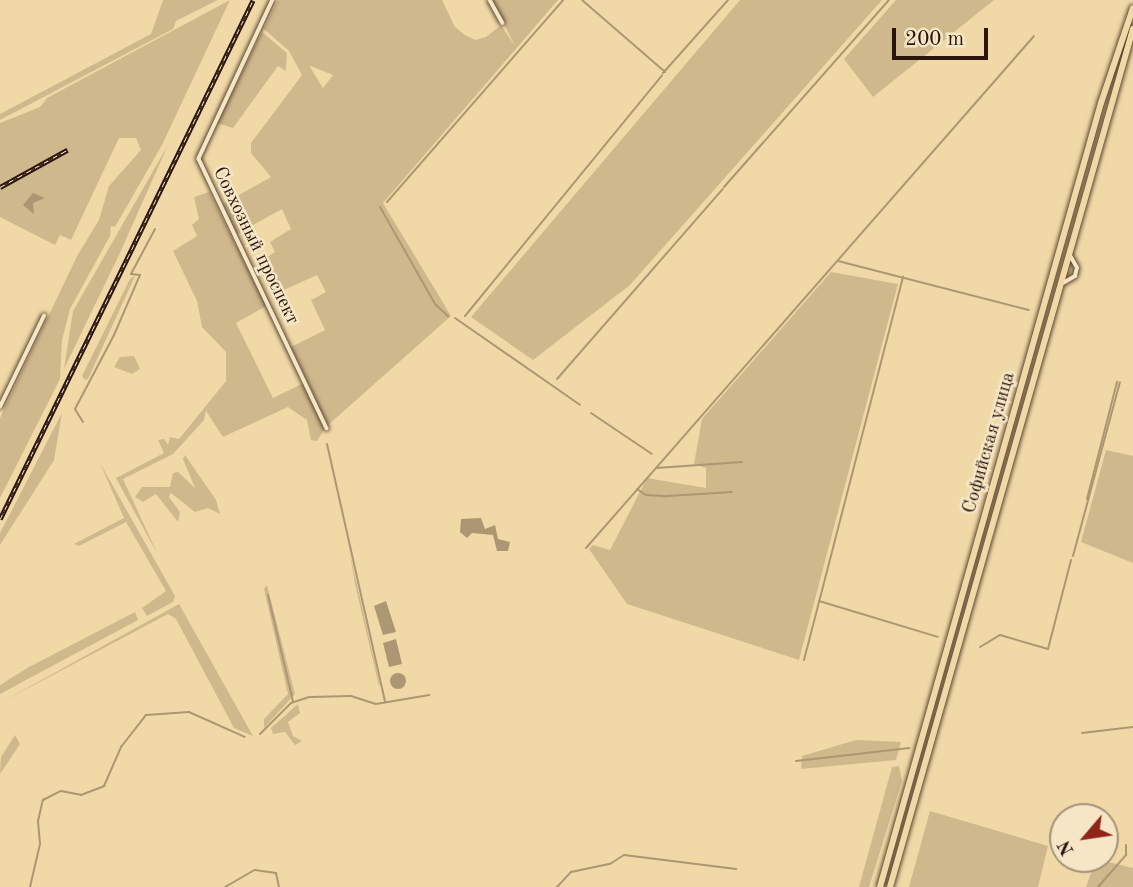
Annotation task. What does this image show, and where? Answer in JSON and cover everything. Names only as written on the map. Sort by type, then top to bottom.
[{"type":"main road","name":"Софийская улица","points":[[880,887],[1101,103],[1133,8]]},
{"type":"main road","name":"Софийская улица","points":[[890,887],[1133,29]]},
{"type":"street","name":"Совхозный проспект","points":[[273,0],[199,159],[327,428]]},
{"type":"street","points":[[490,0],[503,23]]},
{"type":"street","points":[[1054,303],[1064,281],[1075,276],[1077,268],[1070,255],[1074,230]]},
{"type":"street","points":[[0,407],[44,316]]},
{"type":"shaded area","points":[[163,0],[218,0],[176,21],[173,29],[0,120],[0,114],[151,34]]},
{"type":"shaded area","points":[[230,0],[162,145],[115,227],[111,226],[110,236],[70,309],[62,340],[60,379],[0,498],[0,418],[77,256],[99,220],[109,186],[141,150],[136,138],[119,138],[71,240],[60,235],[55,245],[0,217],[0,189],[69,149],[0,185],[0,123],[40,107],[47,98]]},
{"type":"shaded area","points":[[278,0],[442,0],[455,27],[465,35],[475,40],[486,37],[501,25],[515,46],[492,0],[558,0],[383,203],[451,316],[328,425],[291,347],[325,330],[311,300],[326,292],[317,275],[284,290],[281,284],[271,287],[260,262],[275,252],[270,242],[291,229],[282,209],[237,234],[223,204],[271,177],[251,153],[251,143],[302,75],[289,51],[264,29]],"holes":[[[311,66],[333,75],[323,88],[310,67]]]},
{"type":"shaded area","points":[[740,0],[882,0],[630,285],[533,360],[471,317]]},
{"type":"shaded area","points":[[896,0],[994,0],[873,97],[844,59]]},
{"type":"shaded area","points":[[262,32],[287,53],[286,71],[278,66],[233,128],[217,123]]},
{"type":"shaded area","points":[[168,145],[119,255],[64,369],[73,311]]},
{"type":"shaded area","points":[[209,192],[266,306],[236,323],[273,398],[304,383],[325,428],[317,441],[311,440],[307,420],[288,407],[223,437],[206,411],[204,420],[173,454],[123,479],[158,555],[116,478],[164,453],[158,440],[164,439],[168,445],[170,437],[179,439],[226,381],[226,352],[202,327],[197,301],[173,251],[197,236],[192,225],[199,219],[194,197]]},
{"type":"shaded area","points":[[33,193],[45,198],[33,203],[34,214],[23,205]]},
{"type":"shaded area","points":[[831,272],[898,284],[799,660],[627,604],[589,549],[593,545],[610,550],[647,478],[706,488],[706,468],[694,464],[702,419]]},
{"type":"shaded area","points":[[135,276],[88,379],[85,380],[82,376],[130,279]]},
{"type":"shaded area","points":[[134,356],[140,369],[132,374],[114,367],[120,357]]},
{"type":"shaded area","points":[[62,413],[54,460],[0,545],[0,533]]},
{"type":"shaded area","points":[[1106,450],[1133,456],[1133,563],[1081,542]]},
{"type":"shaded area","points":[[185,455],[216,500],[220,514],[208,508],[195,512],[171,493],[169,497],[180,512],[178,522],[156,494],[143,502],[135,497],[142,487],[170,487],[173,473],[178,472],[195,488],[183,459]]},
{"type":"shaded area","points":[[100,463],[175,596],[173,602],[147,616],[142,608],[166,591],[126,522],[79,546],[74,544],[124,518]]},
{"type":"shaded area","points":[[481,518],[485,529],[495,525],[498,539],[510,542],[508,551],[497,551],[493,535],[472,533],[467,538],[460,532],[461,519]]},
{"type":"shaded area","points":[[350,554],[380,685],[379,686],[355,584]]},
{"type":"shaded area","points":[[267,585],[295,694],[264,728],[264,719],[288,694],[264,589]]},
{"type":"shaded area","points":[[386,601],[396,632],[383,635],[374,606]]},
{"type":"shaded area","points":[[179,604],[253,736],[234,728],[176,619],[168,614],[0,703]]},
{"type":"shaded area","points":[[135,612],[138,620],[0,694],[0,685],[29,667]]},
{"type":"shaded area","points":[[396,639],[402,664],[389,667],[383,643]]},
{"type":"shaded area","points":[[395,673],[401,673],[406,681],[404,687],[395,689],[390,684],[390,678]]},
{"type":"shaded area","points":[[298,704],[300,713],[288,722],[293,736],[302,741],[295,745],[285,732],[273,734],[271,728]]},
{"type":"shaded area","points":[[15,735],[20,744],[0,774],[1,757]]},
{"type":"shaded area","points":[[856,740],[901,742],[896,760],[801,769],[802,756]]},
{"type":"shaded area","points":[[899,766],[902,781],[869,887],[859,887],[892,767]]},
{"type":"shaded area","points":[[930,811],[1048,846],[1038,887],[909,887]]},
{"type":"shaded area","points":[[1119,865],[1133,868],[1133,887],[1086,887],[1091,873],[1119,873]]},
{"type":"waterway","points":[[387,202],[563,0]]},
{"type":"waterway","points":[[582,0],[665,72]]},
{"type":"waterway","points":[[663,73],[728,0]]},
{"type":"waterway","points":[[724,187],[889,0]]},
{"type":"waterway","points":[[586,548],[1034,36]]},
{"type":"waterway","points":[[465,316],[662,75]]},
{"type":"waterway","points":[[557,379],[723,189]]},
{"type":"waterway","points":[[380,207],[435,304],[448,316]]},
{"type":"waterway","points":[[83,422],[75,409],[114,335],[140,275],[131,274],[155,229]]},
{"type":"waterway","points":[[838,261],[1029,310]]},
{"type":"waterway","points":[[804,660],[903,277]]},
{"type":"waterway","points":[[455,318],[580,405]]},
{"type":"waterway","points":[[1087,499],[1117,382]]},
{"type":"waterway","points":[[1073,556],[1120,382]]},
{"type":"waterway","points":[[591,413],[652,454]]},
{"type":"waterway","points":[[327,444],[385,702]]},
{"type":"waterway","points":[[656,468],[742,462]]},
{"type":"waterway","points":[[637,489],[646,495],[668,496],[732,492]]},
{"type":"waterway","points":[[980,647],[1000,635],[1048,649],[1071,560]]},
{"type":"waterway","points":[[268,595],[293,702]]},
{"type":"waterway","points":[[819,601],[938,637]]},
{"type":"waterway","points":[[260,734],[291,703],[310,697],[351,696],[376,704],[429,695]]},
{"type":"waterway","points":[[30,887],[40,844],[38,821],[43,800],[61,791],[81,795],[104,786],[121,747],[146,715],[189,712],[245,737]]},
{"type":"waterway","points":[[1082,733],[1133,727]]},
{"type":"waterway","points":[[796,761],[909,748]]},
{"type":"waterway","points":[[1098,887],[1126,855],[1126,845]]},
{"type":"waterway","points":[[557,887],[571,872],[610,864],[624,855],[736,869]]},
{"type":"waterway","points":[[225,887],[255,870],[276,873],[279,887]]},
{"type":"railway","points":[[0,519],[253,0]]},
{"type":"railway","points":[[0,187],[67,150]]}]
